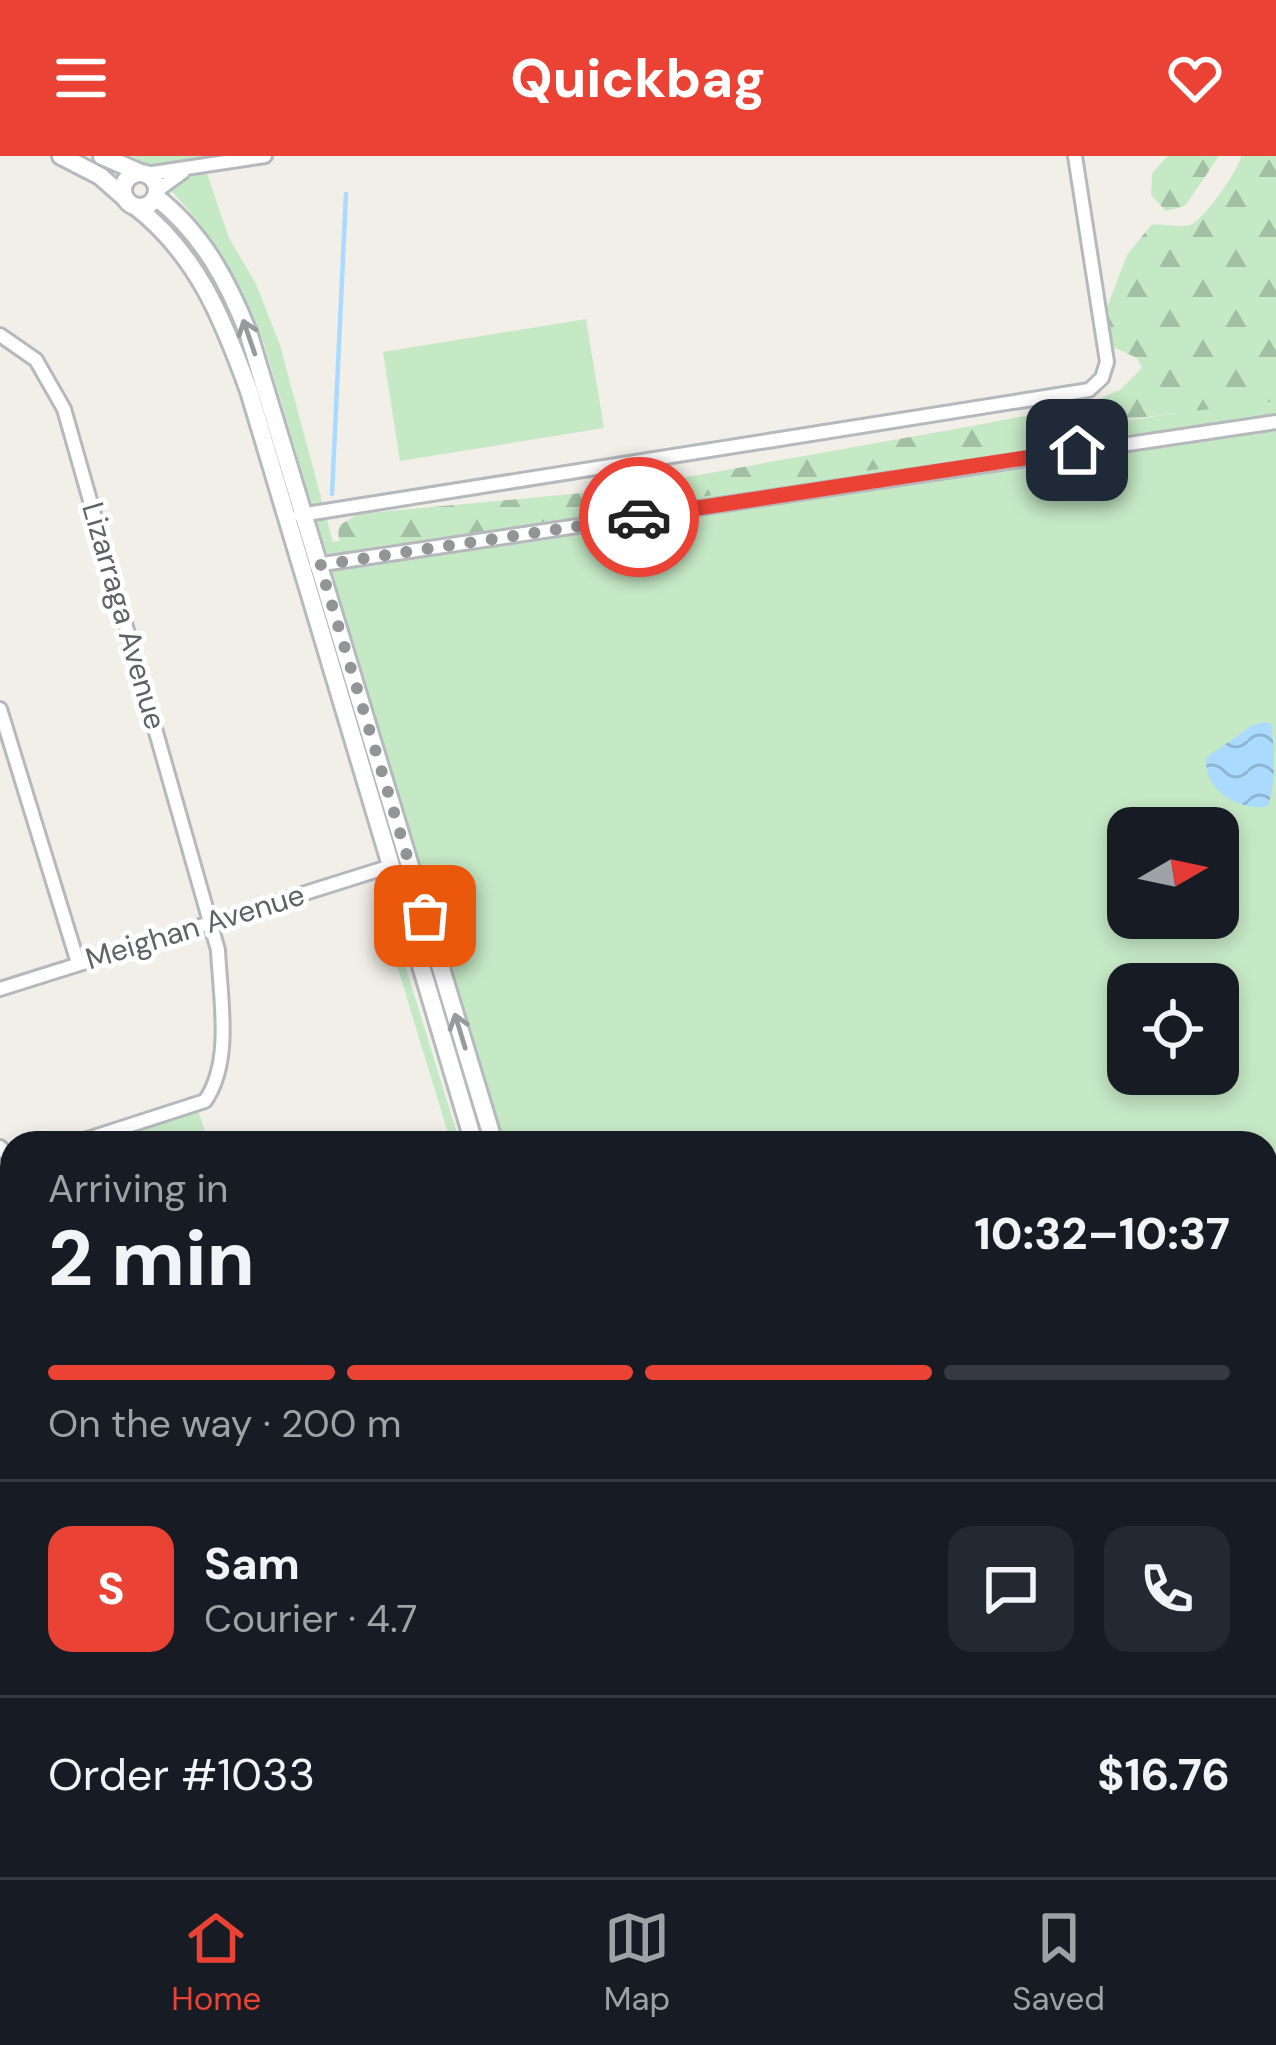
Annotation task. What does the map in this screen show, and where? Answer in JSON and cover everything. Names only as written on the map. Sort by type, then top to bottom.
[{"type":"main road","points":[[61,156],[100,176],[163,228],[182,250],[218,310],[296,517]]},
{"type":"main road","points":[[102,156],[155,180],[157,194],[201,241],[236,302],[311,567],[490,1131]]},
{"type":"main road","points":[[130,202],[126,181],[143,173]]},
{"type":"main road","points":[[130,202],[149,205],[157,194]]},
{"type":"main road","points":[[311,567],[391,866],[470,1131]]},
{"type":"street","points":[[143,173],[265,156]]},
{"type":"street","points":[[296,517],[1089,390],[1102,378],[1107,362],[1075,156]]},
{"type":"street","points":[[157,194],[189,168]]},
{"type":"street","name":"Lizarraga Avenue","points":[[0,335],[36,360],[64,409],[218,950],[222,1038],[217,1084],[205,1102],[113,1131]]},
{"type":"street","points":[[311,567],[1276,422]]},
{"type":"street","points":[[0,709],[78,963]]},
{"type":"street","name":"Meighan Avenue","points":[[0,989],[391,866]]},
{"type":"green space","points":[[133,156],[201,156],[229,238],[256,284],[280,345],[333,542],[1276,398],[1276,1131],[498,1131],[264,344],[226,264],[195,219]]},
{"type":"green space","points":[[1168,156],[1219,156],[1185,206],[1166,211],[1151,195],[1152,173]]},
{"type":"green space","points":[[1241,156],[1276,156],[1276,401],[1105,422],[885,468],[350,552],[340,540],[340,525],[358,514],[614,490],[983,424],[1089,403],[1120,390],[1142,368],[1137,358],[1109,345],[1104,315],[1127,255],[1151,225],[1185,226],[1196,221],[1220,194]]},
{"type":"green space","points":[[586,319],[604,428],[400,461],[383,352]]},
{"type":"green space","points":[[381,887],[456,1131],[447,1131],[374,890]]},
{"type":"green space","points":[[198,1110],[205,1131],[116,1131]]},
{"type":"water","points":[[1271,724],[1273,745],[1271,797],[1268,806],[1246,806],[1216,788],[1207,757],[1253,725]]},
{"type":"waterway","points":[[332,494],[346,194]]},
{"type":"way so far","points":[[425,916],[320,565],[639,517]]},
{"type":"route","points":[[639,517],[1077,450]]}]
